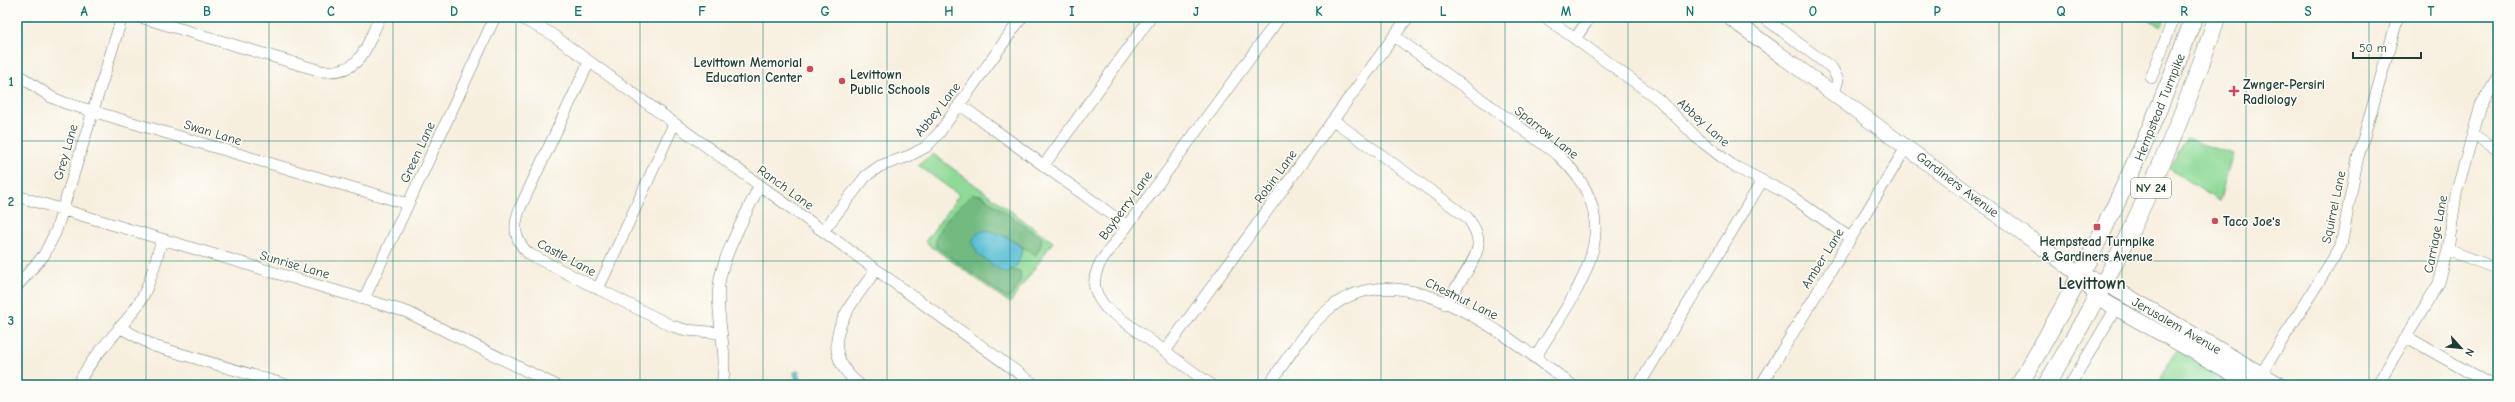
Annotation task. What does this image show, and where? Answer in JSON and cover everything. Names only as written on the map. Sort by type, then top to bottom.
[{"type":"main road","name":"Gardiners Avenue","points":[[1729,17],[1907,146],[2081,276]]},
{"type":"main road","name":"Hempstead Turnpike","points":[[2019,385],[2081,276],[2110,221],[2149,134],[2194,17]]},
{"type":"main road","name":"Hempstead Turnpike","points":[[2046,385],[2101,290],[2171,140],[2199,72],[2217,17]]},
{"type":"main road","name":"Jerusalem Avenue","points":[[2081,276],[2101,290],[2256,381]]},
{"type":"main road","name":"Jerusalem Avenue","points":[[2101,290],[2116,308],[2256,381],[2280,385]]},
{"type":"street","name":"Grey Lane","points":[[17,286],[44,255],[56,231],[122,17]]},
{"type":"street","points":[[140,17],[321,71],[336,72],[350,68],[360,58],[380,17]]},
{"type":"street","name":"Green Lane","points":[[364,299],[495,17]]},
{"type":"street","name":"Ranch Lane","points":[[519,17],[550,33],[1035,385]]},
{"type":"street","name":"Abbey Lane","points":[[823,231],[866,176],[880,166],[909,156],[926,147],[939,133],[1022,17]]},
{"type":"street","points":[[1044,165],[1151,17]]},
{"type":"street","name":"Bayberry Lane","points":[[1211,385],[1106,308],[1097,297],[1093,287],[1094,277],[1100,263],[1280,17]]},
{"type":"street","name":"Robin Lane","points":[[1165,351],[1408,17]]},
{"type":"street","name":"Abbey Lane","points":[[1545,17],[1658,99],[1696,137],[1732,165],[1788,194],[1850,238]]},
{"type":"street","points":[[1575,38],[1590,17]]},
{"type":"street","points":[[1763,17],[1832,68],[1838,80],[1834,93]]},
{"type":"street","name":"Hempstead Turnpike","points":[[2151,78],[2174,17]]},
{"type":"street","name":"Squirrel Lane","points":[[2256,381],[2341,246],[2357,161],[2398,17]]},
{"type":"street","name":"Sparrow Lane","points":[[1394,36],[1558,155],[1577,175],[1588,194],[1595,224],[1591,261],[1535,358]]},
{"type":"street","name":"Castle Lane","points":[[589,62],[520,208],[515,228],[518,241],[529,254],[672,326],[686,330],[721,333]]},
{"type":"street","name":"Swan Lane","points":[[17,74],[51,97],[92,111],[408,204]]},
{"type":"street","name":"Carriage Lane","points":[[2377,385],[2439,284],[2448,250],[2456,194],[2473,134],[2482,105],[2498,78]]},
{"type":"street","points":[[959,104],[1127,226]]},
{"type":"street","points":[[1333,120],[1466,217],[1472,225],[1477,234],[1476,253],[1445,304]]},
{"type":"street","points":[[598,289],[674,124]]},
{"type":"street","points":[[2473,134],[2498,150]]},
{"type":"street","name":"Amber Lane","points":[[1761,385],[1907,146]]},
{"type":"street","points":[[1639,385],[1762,181]]},
{"type":"street","points":[[722,385],[724,356],[718,295],[722,269],[760,186]]},
{"type":"street","name":"Sunrise Lane","points":[[17,196],[364,299],[430,322],[555,385]]},
{"type":"street","points":[[78,385],[87,366],[137,306],[146,289],[162,240]]},
{"type":"street","points":[[2448,250],[2498,269]]},
{"type":"street","points":[[860,385],[843,368],[837,352],[836,336],[843,316],[876,270]]},
{"type":"street","name":"Chestnut Lane","points":[[1269,385],[1309,329],[1329,309],[1342,300],[1365,291],[1394,288],[1424,293],[1494,328],[1572,385]]},
{"type":"street","points":[[2070,385],[2116,308]]},
{"type":"street","points":[[119,327],[154,346],[286,385]]},
{"type":"street","points":[[2407,337],[2491,385]]},
{"type":"green space","points":[[2143,17],[2165,17],[2162,26]]},
{"type":"green space","points":[[2186,139],[2233,154],[2219,201],[2169,169]]},
{"type":"green space","points":[[933,154],[1053,242],[1010,303],[925,242],[959,195],[918,165]]},
{"type":"green space","points":[[972,194],[981,195],[1042,238],[1040,248],[1036,255],[1005,236],[1006,274],[1011,270],[1020,271],[1021,275],[1018,286],[1008,299],[936,247],[936,240],[942,225]]},
{"type":"green space","points":[[2179,347],[2244,385],[2157,385]]},
{"type":"water","points":[[987,230],[1005,236],[1023,248],[1018,264],[1006,274],[978,255],[972,241],[978,232]]},
{"type":"water","points":[[799,371],[802,383],[797,384],[794,372]]},
{"type":"place","name":"Levittown Memorial Education Center","points":[[810,69]]},
{"type":"place","name":"Levittown Public Schools","points":[[842,81]]},
{"type":"place","name":"Zwnger-Persiri Radiology","points":[[2234,91]]},
{"type":"place","name":"Taco Joe's","points":[[2215,221]]},
{"type":"place","name":"Hempstead Turnpike & Gardiners Avenue","points":[[2097,227]]},
{"type":"district","name":"Levittown","points":[[2092,283]]}]
